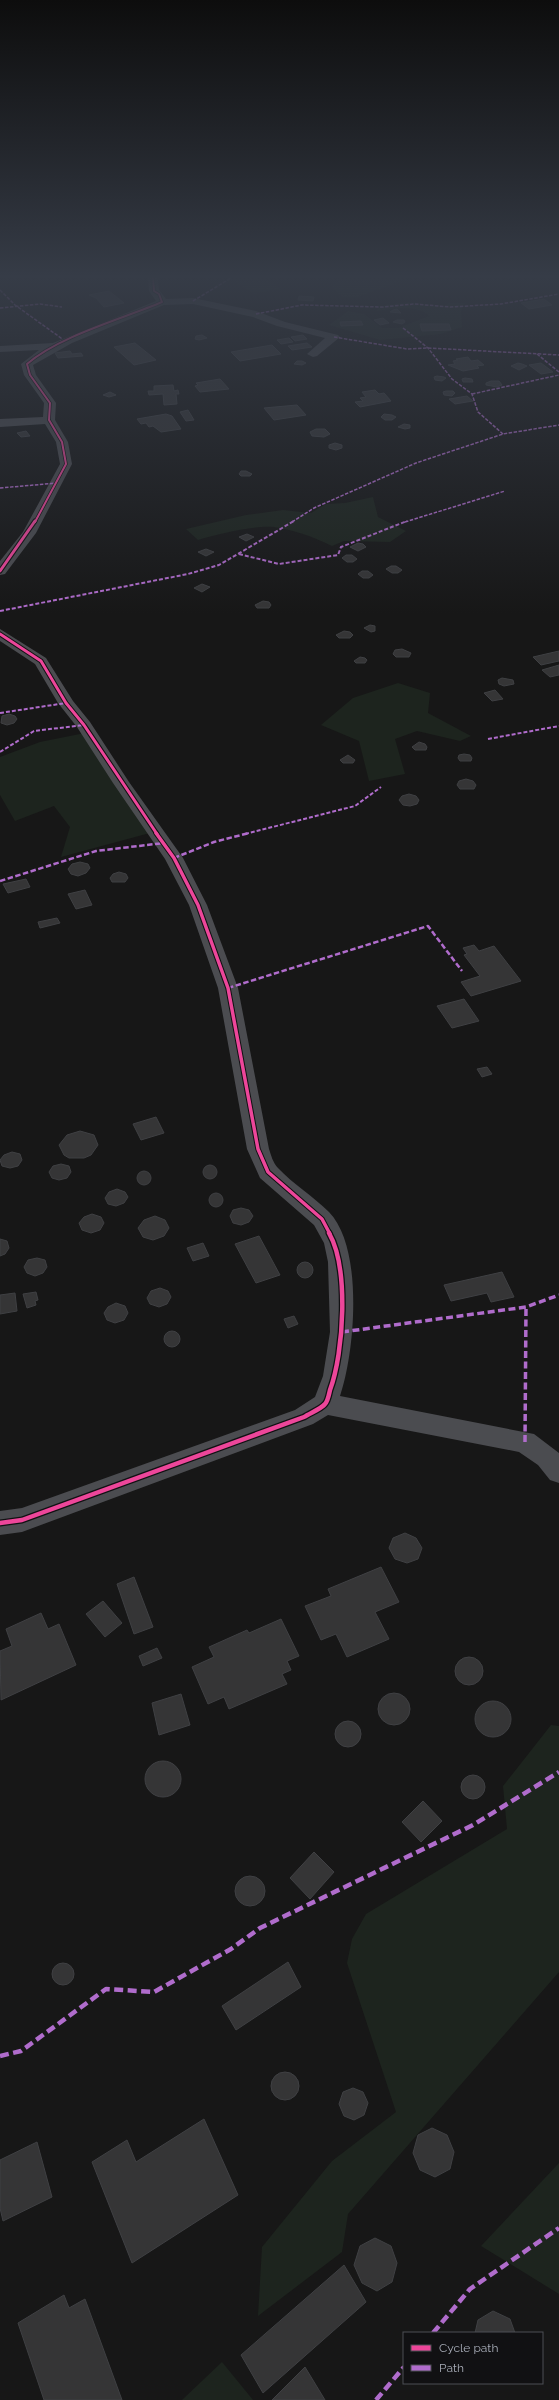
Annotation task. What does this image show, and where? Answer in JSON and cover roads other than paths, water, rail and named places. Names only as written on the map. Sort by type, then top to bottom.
[{"type":"street","points":[[0,571],[29,533],[66,464],[62,442],[49,420],[50,403],[40,390]]},
{"type":"street","points":[[0,424],[49,420]]},
{"type":"street","points":[[0,634],[41,661],[66,703],[84,725],[121,784],[174,858],[198,905],[228,988],[252,1117],[263,1161],[268,1172],[322,1219],[335,1242],[339,1262],[342,1332],[335,1376],[325,1404],[304,1417],[22,1520],[0,1523]]},
{"type":"street","points":[[325,1404],[525,1442],[547,1457],[559,1472]]}]
